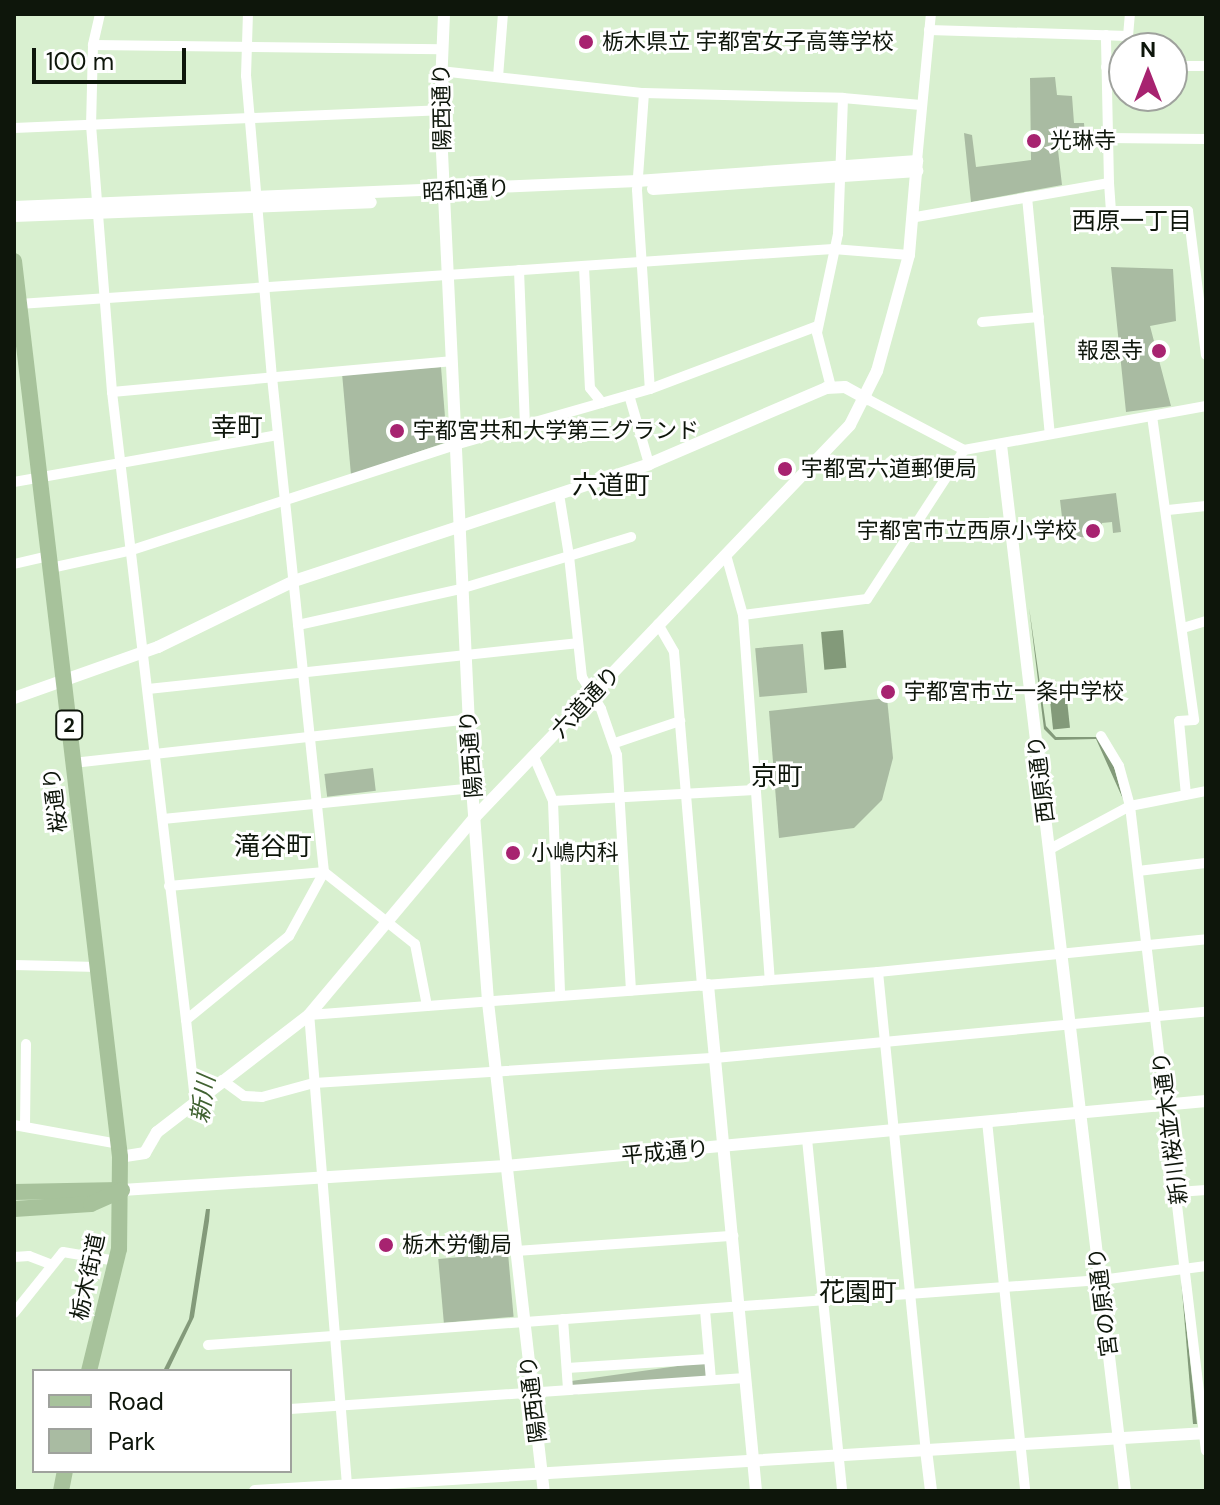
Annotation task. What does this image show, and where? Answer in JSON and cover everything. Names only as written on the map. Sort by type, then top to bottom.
[{"type":"main road","name":"桜通り","points":[[14,261],[122,1190]]},
{"type":"main road","points":[[14,1192],[122,1190]]},
{"type":"main road","points":[[14,1209],[91,1204],[122,1190]]},
{"type":"main road","name":"栃木街道","points":[[89,1369],[116,1261],[122,1190]]},
{"type":"street","points":[[100,14],[93,45],[91,125],[108,297],[112,392],[195,1100]]},
{"type":"street","points":[[186,1020],[289,936],[324,872],[272,378],[245,44],[248,14]]},
{"type":"street","name":"陽西通り","points":[[444,14],[440,110],[460,589],[472,788],[495,1072],[544,1491]]},
{"type":"street","points":[[498,77],[503,14]]},
{"type":"street","points":[[917,166],[931,14]]},
{"type":"street","points":[[929,30],[1106,35],[1111,211],[1188,211],[1206,355]]},
{"type":"street","points":[[93,45],[245,44],[441,49]]},
{"type":"street","points":[[440,71],[644,93],[843,98],[921,105]]},
{"type":"street","points":[[644,93],[637,186],[650,389]]},
{"type":"street","points":[[831,387],[818,326],[833,249],[843,98]]},
{"type":"street","points":[[14,128],[440,110]]},
{"type":"street","points":[[1107,138],[1206,139]]},
{"type":"street","name":"昭和通り","points":[[14,216],[100,209],[839,175],[917,166]]},
{"type":"street","name":"六道通り","points":[[119,1150],[145,1153],[157,1132],[195,1100],[309,1015],[475,817],[843,434],[867,399],[909,255],[916,217],[917,166]]},
{"type":"street","points":[[916,217],[1109,183]]},
{"type":"street","points":[[1027,197],[1050,434]]},
{"type":"street","name":"昭和通り","points":[[14,207],[100,209]]},
{"type":"street","points":[[19,304],[447,274],[640,265],[833,249],[909,255]]},
{"type":"street","points":[[584,267],[590,388],[602,403]]},
{"type":"street","points":[[519,270],[525,425]]},
{"type":"street","points":[[982,322],[1039,317]]},
{"type":"street","points":[[14,564],[132,550],[455,445],[650,389],[818,326]]},
{"type":"street","points":[[112,392],[451,361]]},
{"type":"street","points":[[14,698],[143,651],[294,581],[458,524],[649,464],[831,387],[850,388],[964,450],[1206,406]]},
{"type":"street","points":[[629,395],[649,464]]},
{"type":"street","points":[[1152,416],[1168,510],[1194,720],[1179,721],[1186,795]]},
{"type":"street","points":[[14,482],[278,435]]},
{"type":"street","name":"西原通り","points":[[1001,445],[1081,1113]]},
{"type":"street","points":[[743,615],[867,599],[964,450]]},
{"type":"street","points":[[559,494],[569,556],[575,643],[582,677],[615,743],[631,991]]},
{"type":"street","points":[[1168,510],[1206,506]]},
{"type":"street","points":[[298,625],[460,589],[631,537]]},
{"type":"street","points":[[726,555],[743,615],[770,980]]},
{"type":"street","points":[[1183,628],[1206,621]]},
{"type":"street","points":[[658,624],[674,652],[756,1491]]},
{"type":"street","points":[[148,689],[575,643]]},
{"type":"street","points":[[1192,703],[1206,701]]},
{"type":"street","points":[[73,763],[469,719]]},
{"type":"street","points":[[615,743],[680,721]]},
{"type":"street","name":"新川桜並木通り","points":[[1101,736],[1119,766],[1130,806],[1178,1192],[1206,1451]]},
{"type":"street","points":[[534,757],[553,801],[560,996]]},
{"type":"street","points":[[163,819],[472,788]]},
{"type":"street","points":[[553,801],[755,790]]},
{"type":"street","points":[[1050,849],[1130,806],[1206,791]]},
{"type":"street","points":[[1138,871],[1206,863]]},
{"type":"street","points":[[169,886],[324,872],[388,919],[421,955],[427,1006]]},
{"type":"street","points":[[347,1485],[309,1015],[878,972],[1206,939]]},
{"type":"street","points":[[14,965],[98,967]]},
{"type":"street","points":[[878,972],[931,1491]]},
{"type":"street","points":[[218,1083],[244,1096],[262,1097],[314,1083],[715,1058],[1206,1012]]},
{"type":"street","points":[[26,1044],[19,1125],[119,1150]]},
{"type":"street","name":"平成通り","points":[[122,1190],[505,1166],[1206,1101]]},
{"type":"street","name":"宮の原通り","points":[[1081,1113],[1125,1491]]},
{"type":"street","points":[[987,1121],[1025,1491]]},
{"type":"street","points":[[807,1139],[842,1491]]},
{"type":"street","points":[[1178,1192],[1206,1190]]},
{"type":"street","points":[[516,1251],[733,1236]]},
{"type":"street","points":[[14,1313],[50,1264],[72,1250],[116,1261]]},
{"type":"street","points":[[14,1257],[29,1256],[50,1264]]},
{"type":"street","points":[[208,1345],[1101,1280],[1186,1272],[1206,1266]]},
{"type":"street","points":[[705,1310],[711,1380]]},
{"type":"street","points":[[563,1319],[568,1388]]},
{"type":"street","points":[[567,1368],[709,1359]]},
{"type":"street","points":[[292,1409],[532,1390],[745,1378]]},
{"type":"street","points":[[256,1491],[1205,1433]]},
{"type":"green space","points":[[1055,77],[1057,95],[1072,96],[1074,123],[1084,123],[1085,137],[1102,136],[1102,145],[1058,150],[1062,185],[971,202],[964,133],[972,135],[976,167],[1031,160],[1030,78]]},
{"type":"green space","points":[[1111,267],[1173,269],[1176,321],[1150,326],[1171,406],[1126,412]]},
{"type":"green space","name":"宇都宮共和大学第三グランド","points":[[441,367],[447,442],[351,475],[342,373]]},
{"type":"green space","points":[[1116,493],[1121,532],[1113,533],[1112,522],[1102,523],[1102,535],[1077,538],[1075,524],[1063,526],[1060,500]]},
{"type":"green space","points":[[803,644],[807,693],[759,697],[755,648]]},
{"type":"green space","points":[[887,698],[893,758],[882,800],[854,828],[779,838],[769,711]]},
{"type":"green space","points":[[373,768],[376,791],[327,797],[324,774]]},
{"type":"green space","points":[[508,1253],[514,1317],[444,1323],[438,1259]]},
{"type":"green space","points":[[706,1362],[708,1376],[573,1395],[571,1381]]},
{"type":"shaded area","points":[[1029,607],[1046,726],[1056,737],[1097,737],[1112,760],[1123,799],[1096,739],[1055,740],[1044,729]]},
{"type":"shaded area","points":[[843,630],[846,668],[824,670],[821,632]]},
{"type":"shaded area","points":[[1066,690],[1070,728],[1053,730],[1049,692]]},
{"type":"shaded area","points":[[206,1209],[210,1209],[194,1317],[169,1369],[164,1369],[189,1319]]},
{"type":"shaded area","points":[[1181,1278],[1197,1424],[1193,1424]]},
{"type":"place","name":"栃木県立 宇都宮女子高等学校","points":[[586,42]]},
{"type":"place","name":"光琳寺","points":[[1034,141]]},
{"type":"place","name":"報恩寺","points":[[1159,351]]},
{"type":"place","name":"宇都宮共和大学第三グランド","points":[[397,431]]},
{"type":"place","name":"宇都宮六道郵便局","points":[[785,469]]},
{"type":"place","name":"宇都宮市立西原小学校","points":[[1093,531]]},
{"type":"place","name":"宇都宮市立一条中学校","points":[[888,692]]},
{"type":"place","name":"小嶋内科","points":[[513,853]]},
{"type":"place","name":"栃木労働局","points":[[386,1245]]},
{"type":"district","name":"西原一丁目","points":[[1132,221]]},
{"type":"district","name":"幸町","points":[[237,428]]},
{"type":"district","name":"六道町","points":[[611,486]]},
{"type":"district","name":"京町","points":[[777,777]]},
{"type":"district","name":"滝谷町","points":[[273,847]]},
{"type":"district","name":"花園町","points":[[858,1293]]},
{"type":"water label","name":"新川","points":[[203,1099]]}]
